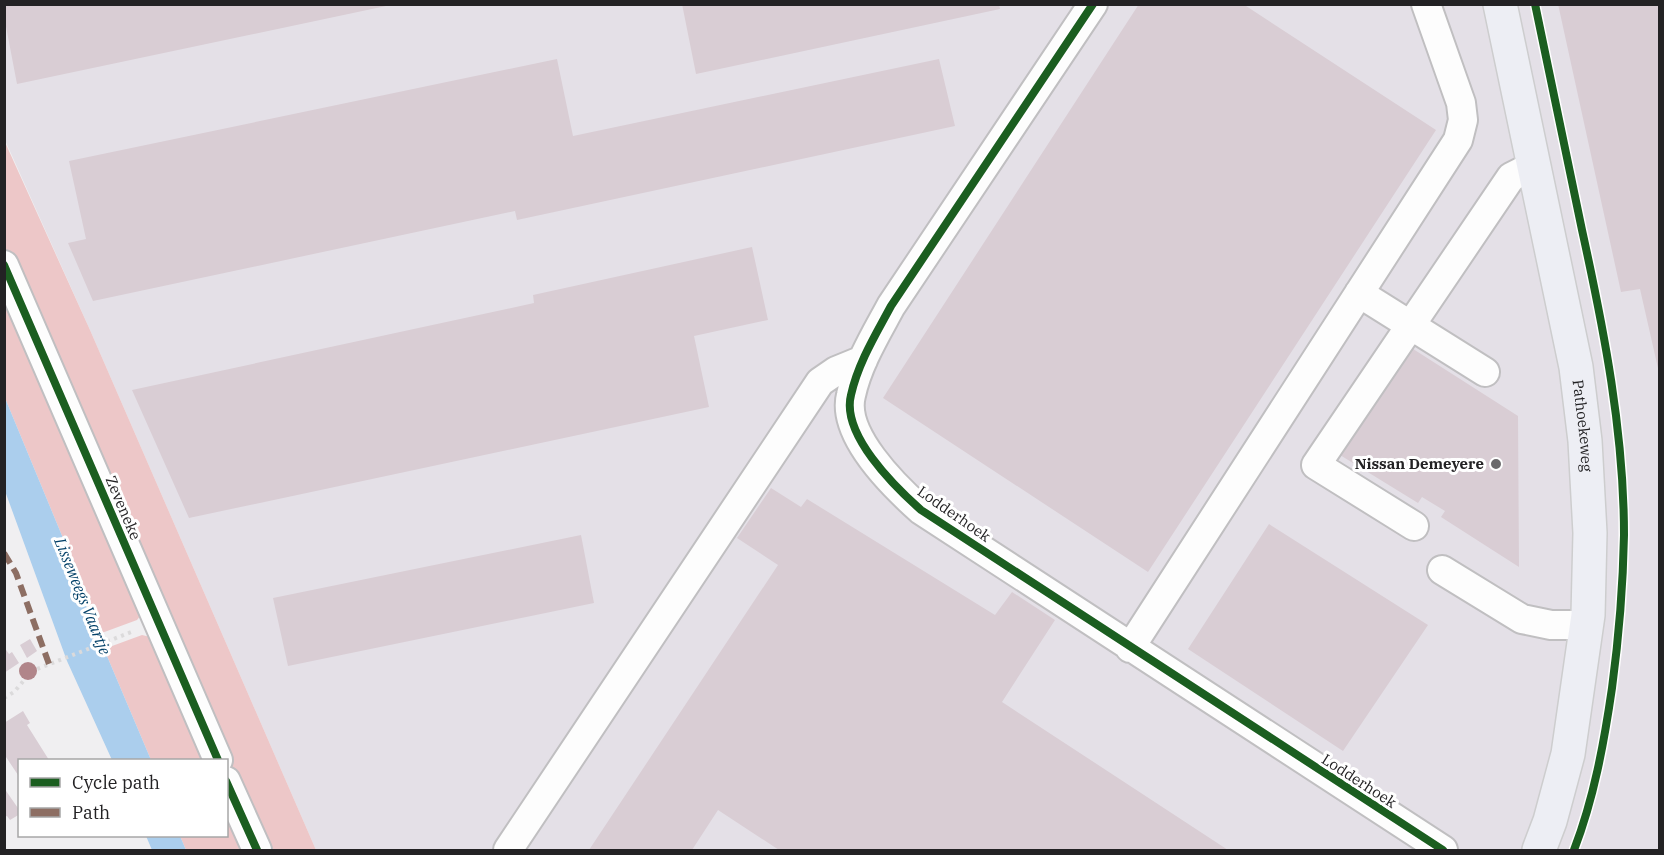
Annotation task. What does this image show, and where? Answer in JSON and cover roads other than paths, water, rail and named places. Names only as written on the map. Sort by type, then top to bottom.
[{"type":"main road","name":"Pathoekeweg","points":[[1500,4],[1576,367],[1585,441],[1590,533],[1587,625],[1568,754],[1550,821],[1539,850]]},
{"type":"street","name":"Lodderhoek","points":[[1093,4],[891,306],[863,360],[850,396],[849,411],[861,440],[885,474],[921,510],[1443,850]]},
{"type":"street","points":[[1130,648],[1458,140],[1462,129],[1461,104],[1426,4]]},
{"type":"street","points":[[1414,526],[1316,465],[1511,177],[1535,165]]},
{"type":"street","name":"Zeveneke","points":[[4,265],[218,759]]},
{"type":"street","points":[[1359,293],[1485,372]]},
{"type":"street","points":[[508,850],[820,382],[836,371],[863,360]]},
{"type":"street","points":[[1442,570],[1522,619],[1551,624],[1587,625]]},
{"type":"street","points":[[228,785],[257,850]]},
{"type":"water","points":[[5,398],[65,543],[77,582],[104,649],[151,759],[112,759],[67,661],[5,491]]},
{"type":"water","points":[[146,837],[180,837],[186,850],[152,850]]},
{"type":"place","name":"Nissan Demeyere","points":[[1496,464]]},
{"type":"water label","name":"Lisseweegs Vaartje","points":[[83,596]]}]
